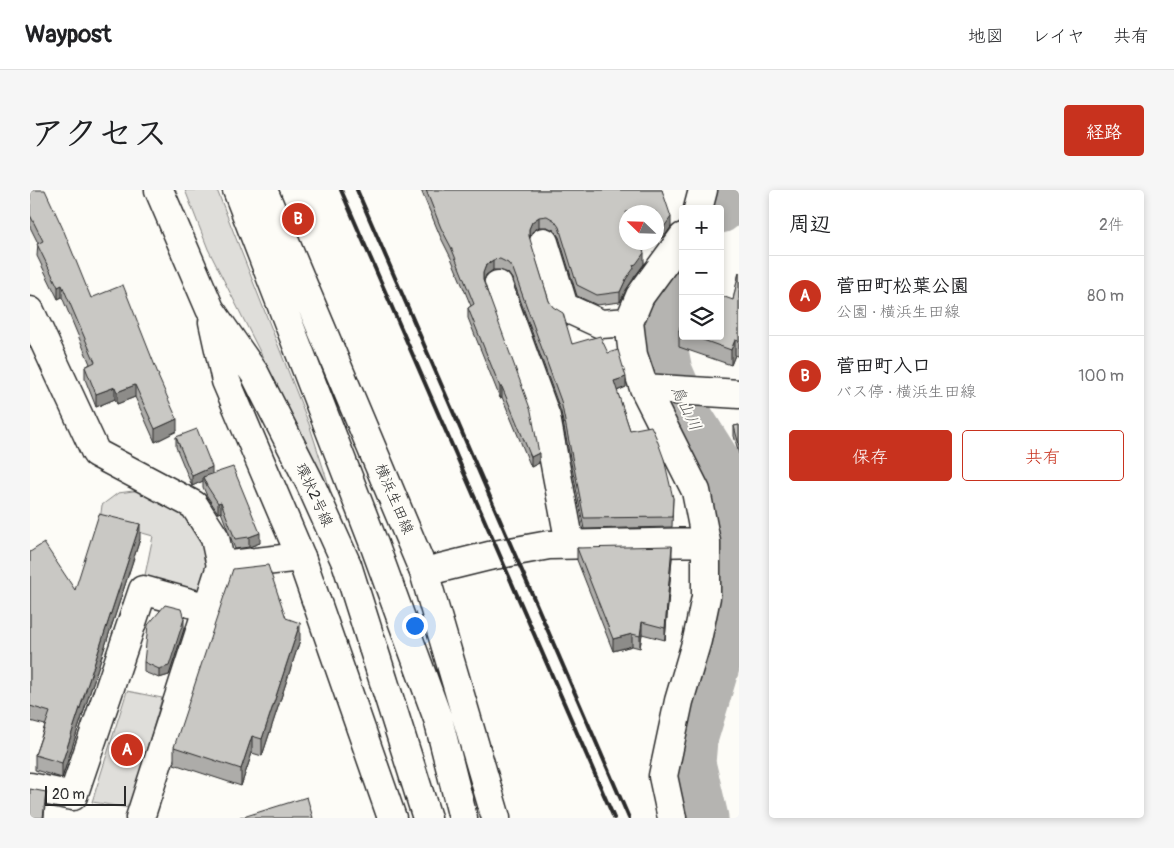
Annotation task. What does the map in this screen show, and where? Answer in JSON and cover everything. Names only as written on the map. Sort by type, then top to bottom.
[{"type":"main road","name":"環状2号線","points":[[160,190],[210,309],[255,374],[310,483],[347,565],[427,818]]},
{"type":"main road","points":[[237,190],[374,544],[438,719],[463,818]]},
{"type":"main road","name":"横浜生田線","points":[[263,190],[424,572],[496,818]]},
{"type":"main road","points":[[699,205],[703,190]]},
{"type":"main road","points":[[544,242],[564,307],[601,324],[629,322]]},
{"type":"main road","points":[[672,818],[662,776],[679,701],[697,640],[706,597],[706,542],[696,491],[668,390],[633,355],[629,322],[640,296],[679,242]]},
{"type":"main road","points":[[498,285],[546,417],[570,544]]},
{"type":"main road","points":[[210,309],[226,381],[302,557],[392,818]]},
{"type":"main road","points":[[30,312],[96,453],[194,505],[215,538],[221,566],[140,818]]},
{"type":"main road","points":[[668,390],[739,394]]},
{"type":"main road","points":[[424,572],[489,556],[549,545],[706,542]]},
{"type":"main road","points":[[221,566],[302,557]]},
{"type":"main road","points":[[30,787],[73,796],[143,590],[208,608]]},
{"type":"shaded area","points":[[185,190],[217,190],[309,424],[331,492],[208,249]]},
{"type":"shaded area","points":[[141,490],[190,517],[207,542],[208,567],[197,596],[144,580],[153,536],[100,521],[102,505],[118,493]]},
{"type":"shaded area","points":[[127,691],[162,698],[129,808],[92,802]]},
{"type":"building","points":[[30,190],[45,190],[91,298],[123,285],[158,376],[177,419],[155,429],[135,385],[117,392],[115,387],[96,394],[85,367],[95,362],[62,285],[58,287],[37,244],[43,241],[30,215]]},
{"type":"building","points":[[426,190],[662,190],[671,217],[664,227],[664,205],[619,205],[619,250],[643,250],[644,253],[636,264],[633,265],[634,268],[620,292],[597,295],[577,285],[559,227],[554,220],[547,216],[539,217],[532,222],[529,236],[549,301],[553,307],[563,313],[572,344],[600,336],[608,353],[618,350],[626,377],[614,381],[630,430],[651,426],[656,437],[664,459],[673,498],[672,517],[584,518],[561,401],[513,269],[508,263],[500,259],[493,260],[486,265],[483,280],[531,411],[539,453],[531,457],[468,308],[474,304],[451,247],[441,228]]},
{"type":"building","points":[[739,272],[739,341],[735,340],[731,350],[703,340],[724,340],[724,297],[733,300]]},
{"type":"building","points":[[739,425],[739,445],[734,426]]},
{"type":"building","points":[[197,429],[212,467],[192,476],[176,437]]},
{"type":"building","points":[[233,467],[260,533],[235,539],[221,502],[218,503],[203,477]]},
{"type":"building","points":[[99,514],[140,524],[62,763],[35,755],[50,712],[30,706],[30,552],[44,543],[75,590]]},
{"type":"building","points":[[672,546],[665,628],[642,622],[640,636],[632,634],[613,639],[577,548]]},
{"type":"building","points":[[268,565],[286,618],[300,623],[262,739],[252,736],[241,769],[174,747],[233,569]]},
{"type":"building","points":[[165,605],[181,609],[184,619],[169,666],[159,669],[144,662],[148,625]]},
{"type":"building","points":[[30,789],[46,792],[43,818],[30,818]]},
{"type":"building","points":[[307,797],[313,818],[240,818]]},
{"type":"waterway","name":"鳥山川","points":[[721,205],[725,190]]},
{"type":"waterway","name":"鳥山川","points":[[679,274],[658,301],[668,371],[687,415],[729,482],[739,547]]},
{"type":"waterway","name":"鳥山川","points":[[704,818],[691,763],[693,740],[737,593],[739,551]]},
{"type":"railway","points":[[341,190],[614,818]]},
{"type":"railway","points":[[357,190],[629,818]]},
{"type":"place","name":"菅田町入口","points":[[298,219]]},
{"type":"place","name":"菅田町松葉公園","points":[[127,750]]}]
